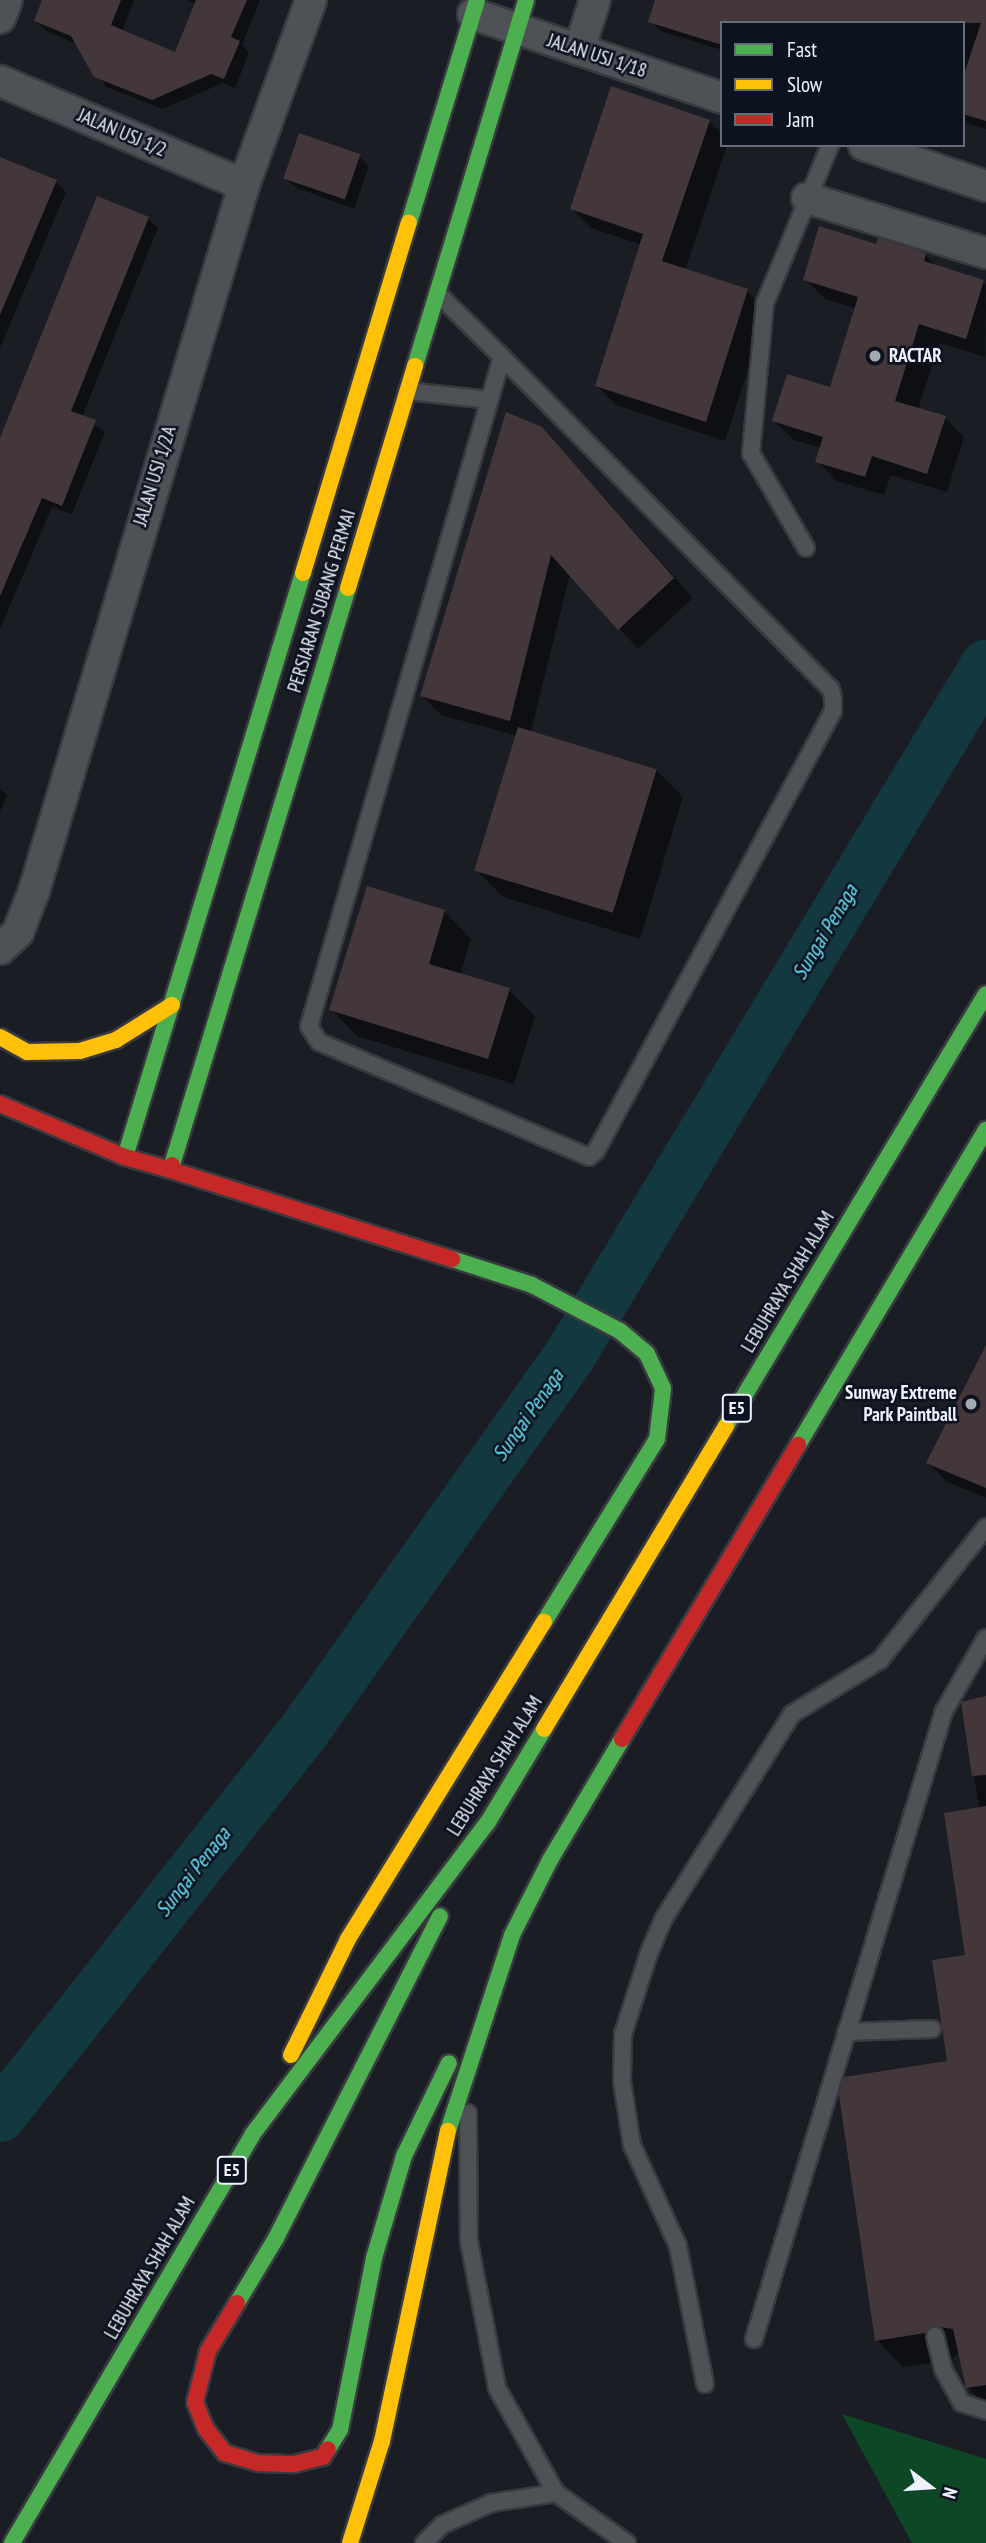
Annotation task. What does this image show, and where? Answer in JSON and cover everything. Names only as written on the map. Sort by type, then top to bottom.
[{"type":"main road","name":"PERSIARAN SUBANG PERMAI","points":[[171,1170],[526,0]]},
{"type":"main road","name":"PERSIARAN SUBANG PERMAI","points":[[125,1157],[475,7]]},
{"type":"main road","name":"LEBUHRAYA SHAH ALAM","points":[[12,2543],[252,2135],[488,1822],[986,994]]},
{"type":"main road","points":[[0,1037],[27,1052],[80,1051],[116,1040],[172,1005]]},
{"type":"main road","points":[[0,1104],[125,1157],[533,1285],[620,1331],[646,1354],[663,1389],[657,1439],[528,1653],[348,1940],[252,2135]]},
{"type":"main road","points":[[488,1822],[276,2238],[208,2351],[195,2402],[206,2429],[225,2453],[258,2463],[294,2464],[323,2456],[340,2430],[374,2258],[404,2156],[512,1935],[550,1860],[986,1130]]},
{"type":"main road","points":[[350,2543],[382,2441],[422,2236],[467,2069],[512,1935]]},
{"type":"street","points":[[0,18],[7,0]]},
{"type":"street","name":"JALAN USJ 1/2A","points":[[0,949],[18,932],[34,891],[244,185],[310,0]]},
{"type":"street","points":[[579,50],[595,0]]},
{"type":"street","name":"JALAN USJ 1/18","points":[[475,7],[517,30],[720,97]]},
{"type":"street","name":"JALAN USJ 1/2","points":[[0,81],[244,185]]},
{"type":"street","points":[[870,147],[986,186]]},
{"type":"street","points":[[807,198],[986,253]]},
{"type":"lane","points":[[806,548],[751,453],[765,303],[829,147]]},
{"type":"lane","points":[[437,293],[502,357],[831,689],[833,699],[826,723],[596,1151],[589,1157],[319,1042],[309,1026],[502,357]]},
{"type":"lane","points":[[407,391],[490,400]]},
{"type":"lane","points":[[705,2384],[678,2246],[632,2145],[622,2082],[623,2034],[649,1953],[664,1918],[792,1714],[880,1660],[986,1527]]},
{"type":"lane","points":[[754,2339],[944,1711],[986,1638]]},
{"type":"lane","points":[[846,2032],[932,2029]]},
{"type":"lane","points":[[467,2069],[469,2242],[497,2388],[556,2494],[627,2543]]},
{"type":"lane","points":[[935,2336],[943,2369],[962,2403],[986,2411]]},
{"type":"lane","points":[[424,2543],[442,2525],[491,2503],[556,2494]]},
{"type":"green space","points":[[842,2414],[986,2459],[986,2543],[912,2543]]},
{"type":"building","points":[[42,0],[121,0],[111,25],[175,52],[196,0],[247,0],[231,37],[240,41],[224,79],[211,74],[152,100],[94,77],[71,36],[34,21]]},
{"type":"building","points":[[655,0],[986,0],[986,121],[965,115],[965,71],[981,23],[720,21],[720,44],[648,22]]},
{"type":"building","points":[[611,86],[710,120],[662,261],[748,289],[706,422],[595,386],[643,234],[570,209]]},
{"type":"building","points":[[299,133],[360,154],[345,200],[283,178]]},
{"type":"building","points":[[0,157],[57,180],[0,315]]},
{"type":"building","points":[[97,196],[149,217],[71,411],[96,420],[62,506],[42,498],[0,596],[0,438]]},
{"type":"building","name":"RACTAR","points":[[819,226],[876,244],[878,238],[926,253],[924,261],[984,280],[966,339],[919,324],[895,401],[946,416],[927,474],[872,456],[865,477],[815,462],[823,437],[772,421],[787,374],[830,387],[858,297],[803,280]]},
{"type":"building","points":[[506,412],[542,427],[674,578],[618,630],[551,555],[510,721],[420,696]]},
{"type":"building","points":[[518,727],[657,769],[613,913],[474,870]]},
{"type":"building","points":[[367,886],[445,910],[429,964],[510,988],[488,1059],[329,1010]]},
{"type":"building","name":"Sunway Extreme Park Paintball","points":[[986,1345],[986,1488],[926,1463]]},
{"type":"building","points":[[986,1696],[986,1775],[972,1776],[961,1702]]},
{"type":"building","points":[[986,1806],[986,2385],[966,2388],[953,2329],[933,2326],[925,2333],[875,2341],[839,2095],[844,2077],[947,2061],[932,1960],[965,1955],[944,1813]]},
{"type":"waterway","name":"Sungai Penaga","points":[[0,2116],[299,1738],[567,1360],[986,666]]},
{"type":"traffic: fast","points":[[409,223],[477,0]]},
{"type":"traffic: fast","points":[[415,366],[526,0]]},
{"type":"traffic: fast","points":[[125,1157],[303,573]]},
{"type":"traffic: fast","points":[[172,1165],[348,588]]},
{"type":"traffic: fast","points":[[726,1426],[986,994]]},
{"type":"traffic: fast","points":[[798,1445],[986,1130]]},
{"type":"traffic: fast","points":[[452,1259],[532,1285],[620,1331],[647,1354],[663,1389],[657,1439],[544,1622]]},
{"type":"traffic: fast","points":[[12,2543],[252,2135],[488,1822],[544,1729]]},
{"type":"traffic: fast","points":[[448,2131],[512,1935],[550,1860],[622,1739]]},
{"type":"traffic: fast","points":[[237,2303],[276,2238],[440,1916]]},
{"type":"traffic: fast","points":[[328,2449],[340,2430],[374,2258],[404,2156],[449,2063]]},
{"type":"traffic: slow","points":[[303,573],[409,223]]},
{"type":"traffic: slow","points":[[348,588],[415,366]]},
{"type":"traffic: slow","points":[[0,1037],[27,1052],[80,1051],[116,1040],[172,1005]]},
{"type":"traffic: slow","points":[[544,1729],[726,1426]]},
{"type":"traffic: slow","points":[[291,2055],[348,1939],[544,1622]]},
{"type":"traffic: slow","points":[[350,2543],[382,2441],[448,2131]]},
{"type":"traffic: jam","points":[[0,1104],[125,1157],[171,1170],[172,1165]]},
{"type":"traffic: jam","points":[[171,1170],[452,1259]]},
{"type":"traffic: jam","points":[[622,1739],[798,1445]]},
{"type":"traffic: jam","points":[[237,2303],[208,2351],[195,2402],[206,2429],[225,2453],[258,2463],[294,2464],[323,2457],[328,2449]]},
{"type":"place","name":"RACTAR","points":[[875,356]]},
{"type":"place","name":"Sunway Extreme Park Paintball","points":[[971,1404]]}]
